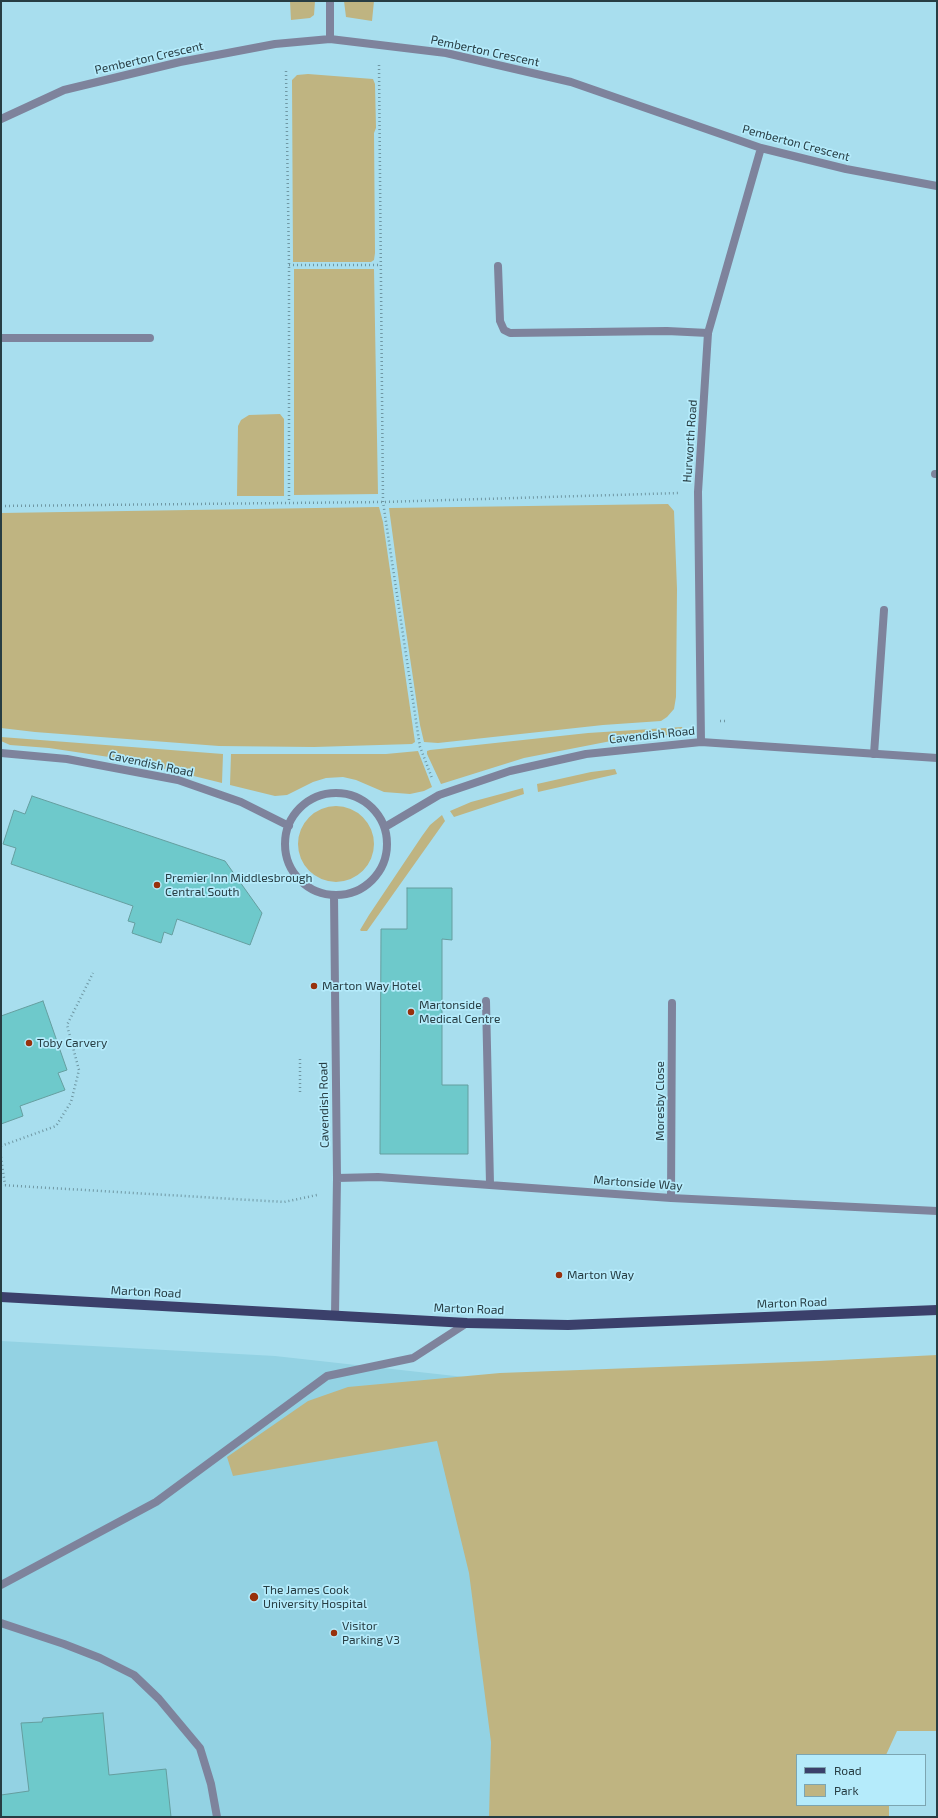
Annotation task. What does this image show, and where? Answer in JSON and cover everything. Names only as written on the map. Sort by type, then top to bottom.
[{"type":"main road","name":"Marton Road","points":[[1,1298],[467,1323],[568,1325],[937,1310]]},
{"type":"street","points":[[330,1],[330,39]]},
{"type":"street","name":"Pemberton Crescent","points":[[1,119],[64,90],[180,62],[267,45],[330,39],[446,53],[571,82],[761,148],[846,169],[937,186]]},
{"type":"street","name":"Hurworth Road","points":[[701,742],[698,492],[708,333],[761,148]]},
{"type":"street","points":[[498,266],[500,320],[504,330],[510,334],[668,331],[708,333]]},
{"type":"street","points":[[1,338],[150,338]]},
{"type":"street","points":[[874,754],[884,610]]},
{"type":"street","name":"Cavendish Road","points":[[384,827],[439,795],[510,771],[586,754],[701,742],[937,758]]},
{"type":"street","name":"Cavendish Road","points":[[1,753],[67,759],[178,780],[241,802],[289,826]]},
{"type":"street","points":[[337,793],[352,795],[366,803],[377,813],[384,827],[387,844],[384,860],[377,874],[365,886],[350,893],[334,895],[318,892],[304,884],[294,872],[287,857],[285,841],[289,826],[296,812],[308,801],[322,795],[337,793]]},
{"type":"street","name":"Cavendish Road","points":[[334,895],[337,1178],[335,1315]]},
{"type":"street","points":[[486,1001],[490,1184]]},
{"type":"street","name":"Moresby Close","points":[[671,1198],[672,1003]]},
{"type":"street","name":"Martonside Way","points":[[337,1178],[378,1177],[671,1198],[937,1211]]},
{"type":"street","points":[[1,1585],[156,1502],[327,1376],[413,1358],[467,1323]]},
{"type":"street","points":[[1,1623],[100,1658],[134,1675],[159,1699],[200,1748],[211,1784],[217,1817]]},
{"type":"path","points":[[378,45],[383,502],[420,747],[439,795]]},
{"type":"path","points":[[286,71],[289,265],[289,503]]},
{"type":"path","points":[[289,265],[380,265]]},
{"type":"path","points":[[1,506],[383,502],[698,492]]},
{"type":"path","points":[[1,1146],[56,1126],[71,1102],[79,1070],[67,1025],[93,973]]},
{"type":"path","points":[[300,1059],[300,1095]]},
{"type":"path","points":[[1,1157],[5,1185]]},
{"type":"path","points":[[1,1185],[284,1202],[301,1200],[320,1194],[337,1178]]},
{"type":"shaded area","name":"The James Cook University Hospital","points":[[1,1341],[275,1356],[473,1378],[539,1817],[1,1817]]},
{"type":"green space","points":[[290,1],[315,1],[314,15],[310,18],[291,20]]},
{"type":"green space","points":[[344,1],[374,1],[372,21],[346,17]]},
{"type":"green space","points":[[308,74],[373,79],[375,84],[375,253],[374,260],[371,262],[293,262],[292,80],[297,75]]},
{"type":"green space","points":[[294,269],[374,269],[378,494],[294,495]]},
{"type":"green space","points":[[280,414],[284,419],[284,496],[237,496],[238,426],[241,420],[249,415]]},
{"type":"green space","points":[[668,504],[674,511],[677,589],[676,697],[674,709],[667,717],[661,721],[603,725],[438,743],[424,742],[420,725],[389,508]]},
{"type":"green space","points":[[379,507],[383,522],[415,742],[412,744],[314,747],[219,746],[1,728],[1,513]]},
{"type":"green space","points":[[682,727],[683,730],[668,735],[611,741],[524,758],[441,784],[427,754],[427,751],[430,750],[588,733]]},
{"type":"green space","points":[[1,737],[223,754],[222,783],[129,760],[49,748],[10,745],[1,741]]},
{"type":"green space","points":[[418,751],[432,787],[424,791],[410,794],[384,792],[356,780],[343,777],[326,778],[313,782],[287,795],[275,796],[230,785],[231,754],[386,754]]},
{"type":"green space","points":[[615,769],[617,774],[538,792],[537,784],[591,772]]},
{"type":"green space","points":[[523,788],[524,794],[454,817],[450,811],[471,802]]},
{"type":"green space","points":[[329,806],[343,806],[357,812],[368,823],[374,837],[374,851],[371,859],[363,871],[357,876],[343,882],[329,882],[315,876],[304,865],[298,851],[298,837],[304,823],[315,812]]},
{"type":"green space","points":[[442,815],[445,821],[367,931],[361,931],[360,930],[369,915],[422,836],[430,825]]},
{"type":"green space","points":[[937,1355],[937,1731],[897,1731],[886,1754],[796,1754],[796,1806],[889,1806],[889,1817],[489,1817],[491,1742],[469,1573],[437,1441],[233,1476],[227,1457],[308,1401],[348,1387],[500,1373]]},
{"type":"building","name":"Premier Inn Middlesbrough Central South","points":[[32,796],[225,861],[262,913],[250,945],[177,919],[172,935],[164,932],[161,943],[132,933],[135,923],[128,921],[133,906],[11,864],[16,848],[3,844],[14,810],[25,814]]},
{"type":"building","name":"Martonside Medical Centre","points":[[407,888],[452,888],[452,940],[442,939],[442,1085],[468,1085],[468,1154],[380,1154],[381,929],[407,929]]},
{"type":"building","name":"Toby Carvery","points":[[43,1001],[67,1070],[58,1073],[65,1090],[20,1106],[23,1116],[1,1124],[1,1016]]},
{"type":"building","points":[[103,1713],[109,1775],[166,1769],[171,1817],[1,1817],[1,1795],[29,1791],[21,1723],[42,1722],[43,1718]]},
{"type":"place","name":"Premier Inn Middlesbrough Central South","points":[[157,885]]},
{"type":"place","name":"Marton Way Hotel","points":[[314,986]]},
{"type":"place","name":"Martonside Medical Centre","points":[[411,1012]]},
{"type":"place","name":"Toby Carvery","points":[[29,1043]]},
{"type":"place","name":"Marton Way","points":[[559,1275]]},
{"type":"place","name":"The James Cook University Hospital","points":[[254,1597]]},
{"type":"place","name":"Visitor Parking V3","points":[[334,1633]]}]
